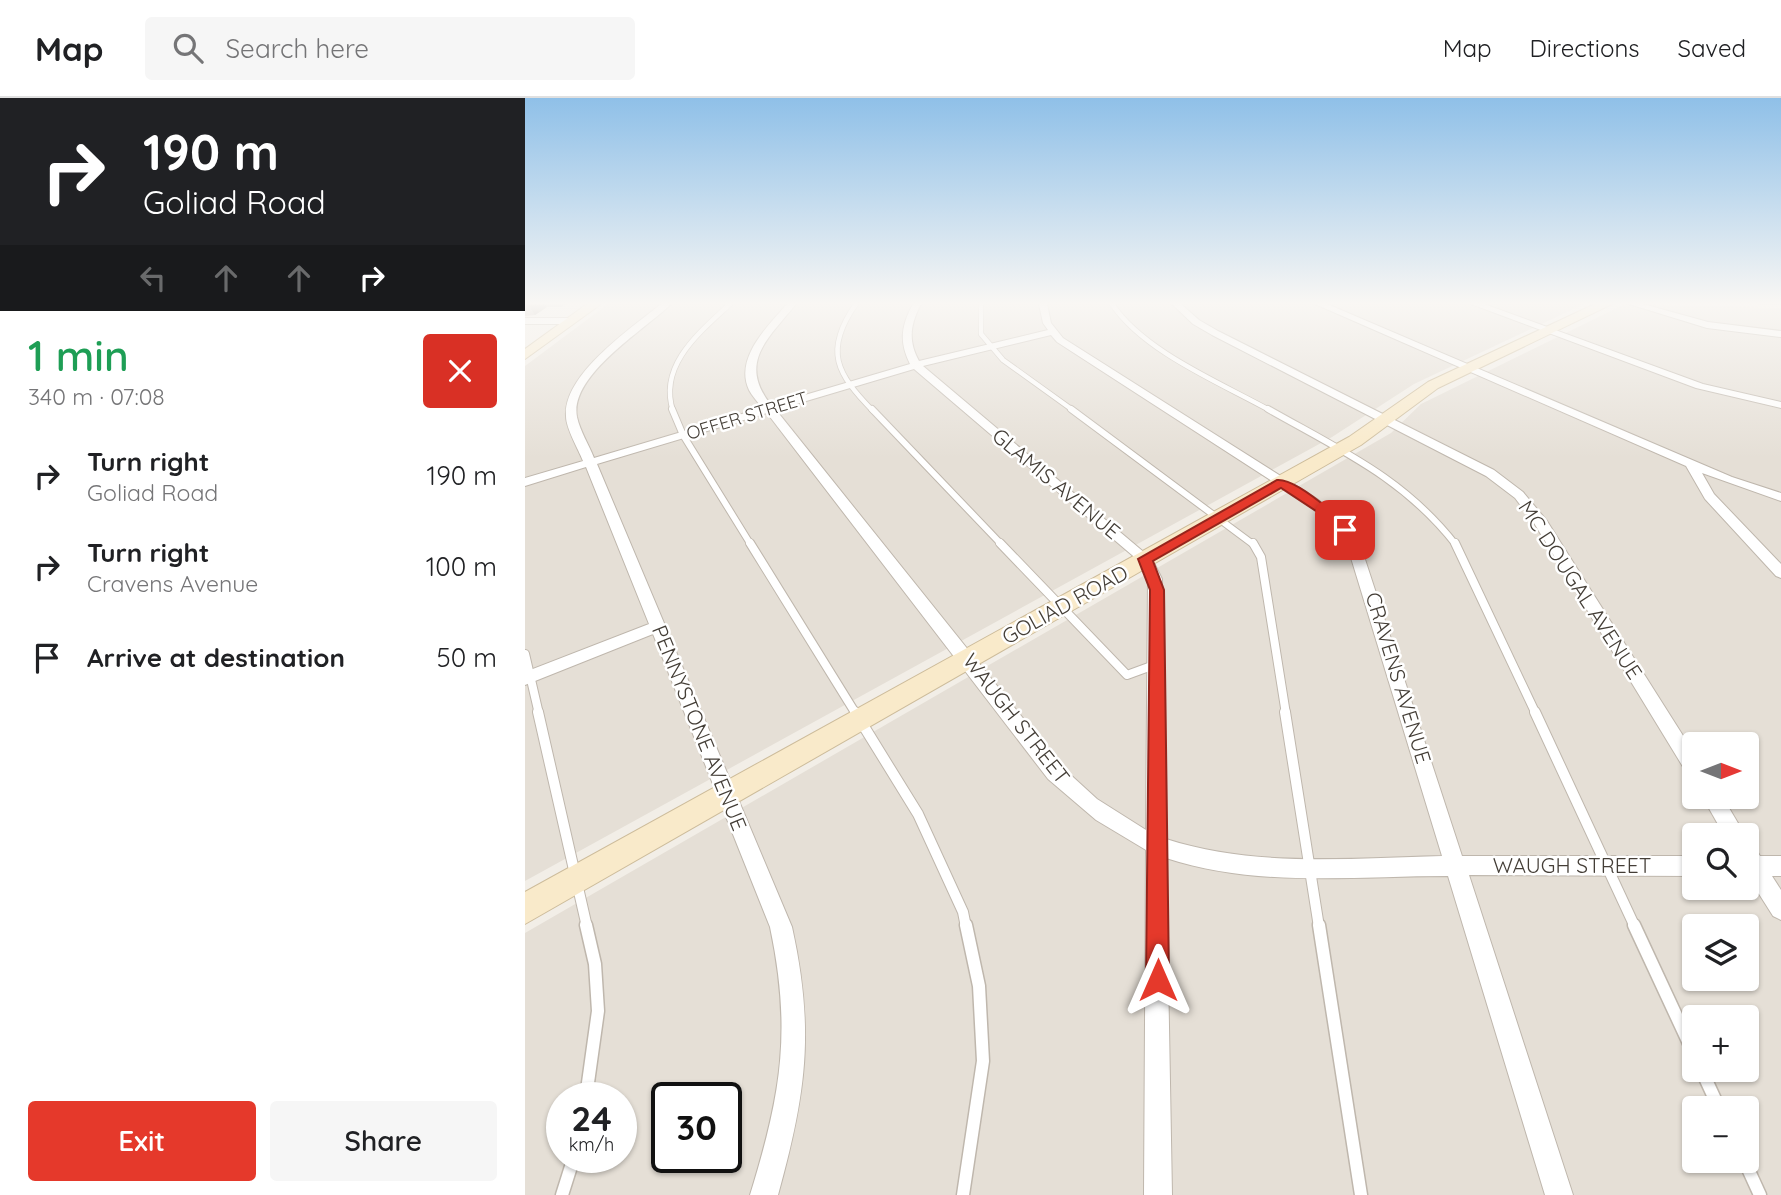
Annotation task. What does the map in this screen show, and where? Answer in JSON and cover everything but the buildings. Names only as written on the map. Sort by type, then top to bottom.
[{"type":"main road","name":"GOLIAD ROAD","points":[[525,909],[1339,450],[1427,388],[1496,355]]},
{"type":"street","name":"PENNYSTONE AVENUE","points":[[607,355],[576,392],[571,416],[781,927],[790,962],[797,1033],[787,1115],[764,1195]]},
{"type":"street","name":"WAUGH STREET","points":[[754,355],[751,384],[768,410],[969,659],[1055,772],[1081,799],[1158,845],[1225,862],[1308,868],[1682,866]]},
{"type":"street","points":[[912,355],[916,365]]},
{"type":"street","name":"OFFER STREET","points":[[525,482],[954,355]]},
{"type":"street","name":"CRAVENS AVENUE","points":[[1081,355],[1333,519],[1355,547],[1559,1195]]},
{"type":"street","name":"MC DOUGAL AVENUE","points":[[1259,355],[1490,473],[1519,495],[1540,521],[1682,749]]},
{"type":"street","points":[[1436,355],[1691,464],[1781,497]]},
{"type":"street","points":[[1615,355],[1700,386],[1781,405]]},
{"type":"street","name":"GLAMIS AVENUE","points":[[916,365],[1145,559],[1157,590],[1159,1195]]},
{"type":"street","points":[[1691,464],[1709,496],[1781,573]]},
{"type":"street","points":[[527,678],[658,626]]},
{"type":"street","points":[[1759,863],[1781,866]]},
{"type":"street","points":[[1759,877],[1781,909]]},
{"type":"lane","points":[[684,355],[673,375],[668,392],[683,435],[918,814],[963,912],[979,986],[983,1061],[963,1195]]},
{"type":"lane","points":[[838,355],[840,372],[848,386],[1127,675],[1157,664]]},
{"type":"lane","points":[[998,355],[1253,543],[1261,557],[1361,1195]]},
{"type":"lane","points":[[1171,355],[1388,477],[1437,522],[1458,549],[1682,1028]]},
{"type":"lane","points":[[525,654],[527,678],[595,964],[597,1011],[588,1082]]},
{"type":"lane","points":[[562,1195],[569,1173]]},
{"type":"lane","points":[[1750,1173],[1760,1195]]},
{"type":"shaded area","points":[[539,355],[1475,355],[1414,384],[1332,437],[525,881],[525,366]]},
{"type":"shaded area","points":[[1521,355],[1781,355],[1781,1195],[525,1195],[525,933],[1391,433],[1421,404]]},
{"type":"route","points":[[1158,980],[1157,590],[1155,579],[1145,559],[1281,483],[1313,502],[1345,530]]}]
